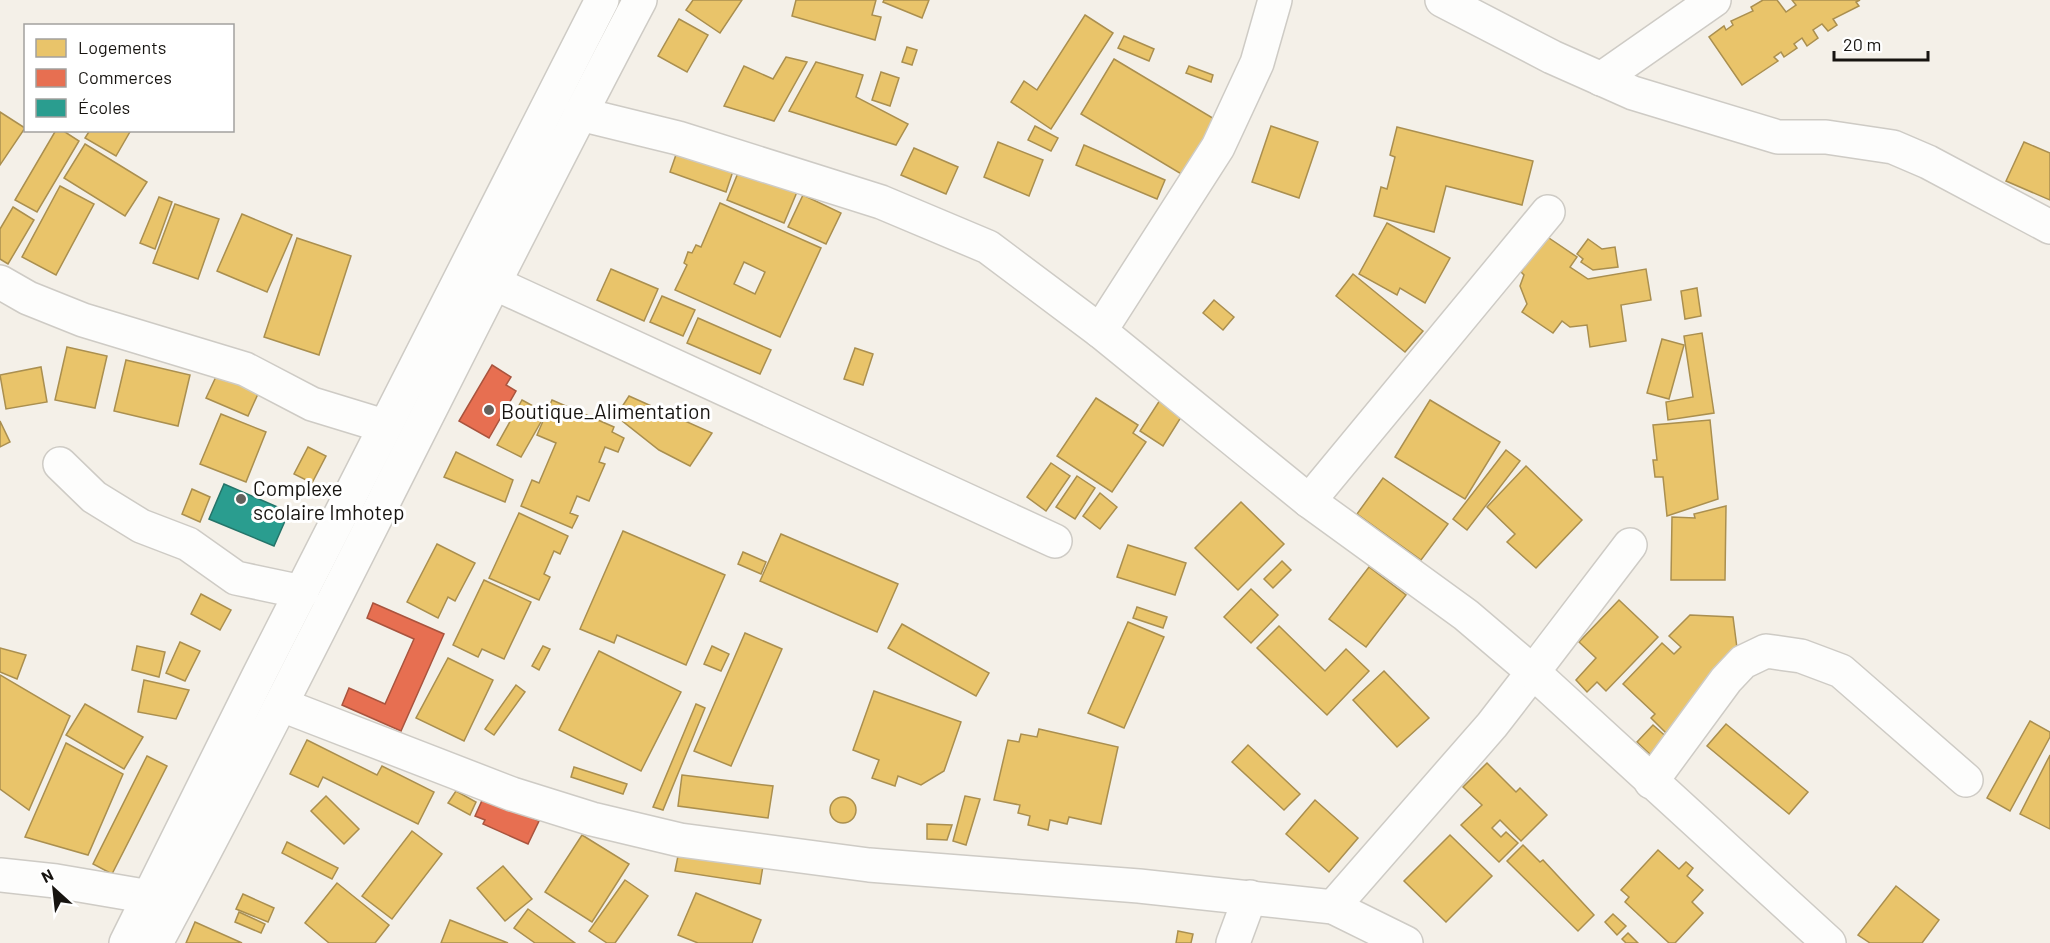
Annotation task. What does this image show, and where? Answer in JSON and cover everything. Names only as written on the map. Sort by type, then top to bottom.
[{"type":"street","points":[[126,943],[384,426],[602,0]]},
{"type":"street","points":[[156,943],[282,705],[580,114],[640,0]]},
{"type":"street","points":[[1100,331],[1218,147],[1257,63],[1275,0]]},
{"type":"street","points":[[1442,0],[1633,93],[1778,137],[1826,137],[1893,147],[1928,162],[2050,227]]},
{"type":"street","points":[[1601,79],[1714,0]]},
{"type":"street","points":[[580,114],[678,138],[881,202],[938,224],[988,247],[1100,331],[1310,501],[1466,615],[1533,672],[1829,943]]},
{"type":"street","points":[[1310,501],[1548,212]]},
{"type":"street","points":[[0,282],[28,298],[83,320],[245,369],[312,404],[384,426]]},
{"type":"street","points":[[494,284],[1055,541]]},
{"type":"street","points":[[60,464],[94,497],[141,526],[188,544],[236,578],[302,592]]},
{"type":"street","points":[[1333,907],[1492,724],[1630,545]]},
{"type":"street","points":[[1651,782],[1726,680],[1743,662],[1766,651],[1801,656],[1841,670],[1966,780]]},
{"type":"street","points":[[282,705],[512,794],[592,819],[680,840],[869,865],[995,873],[1333,907],[1406,943]]},
{"type":"street","points":[[0,875],[57,881],[150,897]]},
{"type":"street","points":[[1233,943],[1250,897]]},
{"type":"building: Logements","points":[[693,0],[742,0],[720,33],[686,10]]},
{"type":"building: Logements","points":[[796,0],[876,0],[872,15],[881,17],[875,40],[792,16]]},
{"type":"building: Logements","points":[[884,0],[929,0],[922,18],[883,2]]},
{"type":"building: Logements","points":[[1763,0],[1777,0],[1786,12],[1796,5],[1792,0],[1860,0],[1856,2],[1859,6],[1833,19],[1837,25],[1828,31],[1822,24],[1813,30],[1818,38],[1807,46],[1802,38],[1794,44],[1797,48],[1784,57],[1781,52],[1774,57],[1778,61],[1742,85],[1709,37],[1724,26],[1726,30],[1733,25],[1731,21],[1753,11],[1751,7]]},
{"type":"building: Logements","points":[[1085,15],[1113,33],[1051,129],[1011,102],[1024,81],[1037,90]]},
{"type":"building: Logements","points":[[679,19],[708,35],[687,72],[658,56]]},
{"type":"building: Logements","points":[[1124,36],[1154,49],[1149,61],[1118,48]]},
{"type":"building: Logements","points":[[907,47],[917,50],[912,65],[902,62]]},
{"type":"building: Logements","points":[[786,57],[807,62],[774,121],[724,106],[744,66],[773,79]]},
{"type":"building: Logements","points":[[1114,59],[1216,120],[1183,175],[1081,114]]},
{"type":"building: Logements","points":[[816,62],[863,75],[856,97],[908,124],[896,145],[789,111]]},
{"type":"building: Logements","points":[[1189,66],[1213,75],[1211,82],[1186,73]]},
{"type":"building: Logements","points":[[881,72],[899,78],[890,106],[872,100]]},
{"type":"building: Logements","points":[[0,112],[24,129],[0,165]]},
{"type":"building: Logements","points":[[1035,126],[1058,138],[1051,151],[1028,140]]},
{"type":"building: Logements","points":[[1271,126],[1318,142],[1299,198],[1252,182]]},
{"type":"building: Logements","points":[[1397,127],[1533,161],[1522,205],[1446,186],[1434,232],[1374,216],[1381,187],[1387,189],[1395,157],[1390,155]]},
{"type":"building: Logements","points":[[55,132],[65,132],[79,141],[37,212],[15,200]]},
{"type":"building: Logements","points":[[89,132],[130,132],[116,156],[85,138]]},
{"type":"building: Logements","points":[[998,142],[1043,160],[1029,196],[984,177]]},
{"type":"building: Logements","points":[[2024,142],[2050,153],[2050,200],[2006,181]]},
{"type":"building: Logements","points":[[85,144],[147,182],[125,216],[64,178]]},
{"type":"building: Logements","points":[[1084,145],[1165,180],[1157,199],[1076,165]]},
{"type":"building: Logements","points":[[679,146],[735,165],[726,192],[670,172]]},
{"type":"building: Logements","points":[[914,148],[958,167],[946,194],[901,175]]},
{"type":"building: Logements","points":[[740,168],[797,192],[784,223],[727,200]]},
{"type":"building: Logements","points":[[60,186],[94,204],[56,275],[22,257]]},
{"type":"building: Logements","points":[[803,195],[841,213],[826,244],[788,227]]},
{"type":"building: Logements","points":[[159,197],[172,202],[155,249],[140,243]]},
{"type":"building: Logements","points":[[720,203],[821,248],[780,337],[675,290],[687,265],[684,263],[688,252],[692,253],[696,245],[701,247]],"holes":[[[744,262],[765,272],[755,294],[734,284]]]},
{"type":"building: Logements","points":[[175,204],[219,219],[198,279],[153,263]]},
{"type":"building: Logements","points":[[13,207],[34,220],[8,264],[0,259],[0,229]]},
{"type":"building: Logements","points":[[242,214],[292,235],[267,292],[217,271]]},
{"type":"building: Logements","points":[[1387,223],[1450,258],[1425,303],[1400,288],[1397,295],[1359,274]]},
{"type":"building: Logements","points":[[1546,236],[1577,257],[1570,267],[1588,279],[1646,269],[1651,300],[1621,305],[1626,341],[1590,347],[1587,325],[1570,327],[1562,321],[1553,333],[1522,312],[1527,304],[1520,286],[1524,275],[1521,272]]},
{"type":"building: Logements","points":[[297,238],[351,256],[319,355],[264,337]]},
{"type":"building: Logements","points":[[1588,239],[1602,249],[1615,247],[1618,267],[1593,270],[1581,262],[1583,259],[1577,254]]},
{"type":"building: Logements","points":[[611,269],[658,289],[644,321],[597,300]]},
{"type":"building: Logements","points":[[1353,274],[1423,331],[1405,352],[1336,296]]},
{"type":"building: Logements","points":[[1697,288],[1701,316],[1685,319],[1681,291]]},
{"type":"building: Logements","points":[[662,296],[695,310],[683,336],[650,322]]},
{"type":"building: Logements","points":[[1214,300],[1234,317],[1223,330],[1203,313]]},
{"type":"building: Logements","points":[[698,318],[771,350],[760,374],[687,343]]},
{"type":"building: Logements","points":[[1702,333],[1714,413],[1668,420],[1666,402],[1693,397],[1684,336]]},
{"type":"building: Logements","points":[[1662,339],[1684,345],[1669,399],[1647,393]]},
{"type":"building: Logements","points":[[67,347],[107,356],[95,408],[55,400]]},
{"type":"building: Logements","points":[[855,348],[873,354],[863,385],[844,379]]},
{"type":"building: Logements","points":[[126,360],[190,375],[178,426],[114,411]]},
{"type":"building: Logements","points":[[221,366],[262,385],[248,416],[206,398]]},
{"type":"building: Logements","points":[[41,367],[47,402],[6,409],[0,375]]},
{"type":"building: Logements","points":[[629,396],[712,433],[690,466],[659,450],[616,416]]},
{"type":"building: Logements","points":[[1096,398],[1138,425],[1133,433],[1146,442],[1112,492],[1057,456]]},
{"type":"building: Logements","points":[[522,400],[546,413],[521,457],[497,445]]},
{"type":"building: Logements","points":[[552,400],[614,427],[612,432],[624,438],[618,452],[605,447],[599,462],[605,464],[589,501],[577,496],[570,513],[578,516],[572,528],[521,506],[532,480],[539,483],[556,443],[537,435]]},
{"type":"building: Logements","points":[[1160,400],[1183,414],[1163,446],[1140,431]]},
{"type":"building: Logements","points":[[1430,400],[1500,442],[1465,499],[1395,457]]},
{"type":"building: Logements","points":[[221,414],[266,432],[246,482],[200,464]]},
{"type":"building: Logements","points":[[1710,420],[1718,499],[1667,516],[1663,477],[1655,477],[1653,460],[1657,460],[1653,425]]},
{"type":"building: Logements","points":[[0,421],[10,442],[0,447]]},
{"type":"building: Logements","points":[[308,447],[326,456],[312,483],[294,474]]},
{"type":"building: Logements","points":[[1506,450],[1520,461],[1467,530],[1453,519]]},
{"type":"building: Logements","points":[[456,452],[513,480],[505,502],[444,477]]},
{"type":"building: Logements","points":[[1051,463],[1070,476],[1046,511],[1027,497]]},
{"type":"building: Logements","points":[[1526,466],[1582,520],[1536,568],[1507,542],[1515,534],[1487,507]]},
{"type":"building: Logements","points":[[1077,476],[1095,488],[1075,519],[1056,507]]},
{"type":"building: Logements","points":[[1383,478],[1448,524],[1421,560],[1357,514]]},
{"type":"building: Logements","points":[[192,489],[210,497],[200,522],[182,514]]},
{"type":"building: Logements","points":[[1100,493],[1117,507],[1100,529],[1083,516]]},
{"type":"building: Logements","points":[[1241,502],[1284,544],[1238,590],[1195,548]]},
{"type":"building: Logements","points":[[1726,506],[1725,580],[1671,580],[1672,517],[1695,518],[1694,514]]},
{"type":"building: Logements","points":[[519,513],[568,536],[560,554],[554,551],[544,574],[550,577],[539,600],[489,578]]},
{"type":"building: Logements","points":[[623,531],[725,575],[686,665],[617,635],[614,643],[580,629]]},
{"type":"building: Logements","points":[[781,534],[898,584],[877,632],[760,581]]},
{"type":"building: Logements","points":[[437,544],[475,563],[455,601],[448,597],[438,618],[407,602]]},
{"type":"building: Logements","points":[[1128,545],[1186,563],[1175,595],[1117,577]]},
{"type":"building: Logements","points":[[743,552],[766,562],[761,574],[738,564]]},
{"type":"building: Logements","points":[[1282,561],[1291,570],[1273,588],[1264,579]]},
{"type":"building: Logements","points":[[1369,567],[1406,595],[1366,647],[1329,619]]},
{"type":"building: Logements","points":[[484,580],[531,602],[504,659],[482,649],[478,657],[453,645]]},
{"type":"building: Logements","points":[[1251,589],[1278,615],[1251,643],[1224,617]]},
{"type":"building: Logements","points":[[201,594],[231,610],[220,630],[191,614]]},
{"type":"building: Logements","points":[[1619,600],[1658,637],[1606,691],[1597,682],[1587,692],[1576,680],[1596,658],[1579,642]]},
{"type":"building: Logements","points":[[1137,607],[1167,617],[1163,628],[1133,618]]},
{"type":"building: Logements","points":[[1690,615],[1733,617],[1737,648],[1715,683],[1666,733],[1651,718],[1655,714],[1623,684],[1662,643],[1674,654],[1681,647],[1669,636]]},
{"type":"building: Logements","points":[[1128,622],[1164,637],[1124,728],[1088,713]]},
{"type":"building: Logements","points":[[902,624],[989,673],[976,696],[888,648]]},
{"type":"building: Logements","points":[[1279,626],[1325,671],[1346,649],[1369,671],[1327,715],[1257,648]]},
{"type":"building: Logements","points":[[745,633],[782,649],[731,766],[694,751]]},
{"type":"building: Logements","points":[[180,642],[200,651],[185,681],[166,673]]},
{"type":"building: Logements","points":[[137,646],[165,652],[159,677],[132,670]]},
{"type":"building: Logements","points":[[543,646],[550,649],[539,670],[532,666]]},
{"type":"building: Logements","points":[[712,646],[729,654],[721,671],[704,664]]},
{"type":"building: Logements","points":[[0,648],[26,655],[17,679],[0,672]]},
{"type":"building: Logements","points":[[599,651],[681,692],[641,771],[559,730]]},
{"type":"building: Logements","points":[[448,658],[493,680],[464,741],[416,718]]},
{"type":"building: Logements","points":[[1384,671],[1429,718],[1397,747],[1353,700]]},
{"type":"building: Logements","points":[[0,675],[70,716],[29,810],[0,789]]},
{"type":"building: Logements","points":[[144,680],[189,690],[176,719],[138,712]]},
{"type":"building: Logements","points":[[516,685],[525,692],[494,735],[485,729]]},
{"type":"building: Logements","points":[[874,691],[961,722],[944,771],[921,785],[898,776],[895,786],[872,778],[879,760],[853,750]]},
{"type":"building: Logements","points":[[85,704],[143,737],[124,769],[66,735]]},
{"type":"building: Logements","points":[[696,704],[705,708],[663,810],[653,807]]},
{"type":"building: Logements","points":[[2030,721],[2050,732],[2050,737],[2010,811],[1987,798]]},
{"type":"building: Logements","points":[[1726,724],[1808,792],[1789,814],[1707,746]]},
{"type":"building: Logements","points":[[1653,725],[1670,740],[1654,758],[1637,742]]},
{"type":"building: Logements","points":[[1039,729],[1118,747],[1101,824],[1069,817],[1067,824],[1050,820],[1048,830],[1028,825],[1030,816],[1018,813],[1020,805],[994,800],[1008,740],[1019,742],[1021,734],[1037,737]]},
{"type":"building: Logements","points":[[307,740],[377,775],[382,766],[434,792],[418,824],[323,777],[318,787],[290,774]]},
{"type":"building: Logements","points":[[66,743],[123,774],[88,855],[25,837]]},
{"type":"building: Logements","points":[[1248,745],[1300,794],[1284,810],[1232,762]]},
{"type":"building: Logements","points":[[2050,755],[2050,829],[2020,814]]},
{"type":"building: Logements","points":[[147,756],[167,766],[112,874],[93,864]]},
{"type":"building: Logements","points":[[1487,763],[1516,792],[1520,788],[1547,815],[1521,841],[1500,820],[1492,828],[1501,837],[1506,832],[1518,843],[1499,862],[1461,825],[1482,805],[1463,787]]},
{"type":"building: Logements","points":[[574,767],[627,784],[623,794],[571,777]]},
{"type":"building: Logements","points":[[682,775],[773,786],[768,818],[678,806]]},
{"type":"building: Logements","points":[[456,791],[476,802],[470,815],[448,803]]},
{"type":"building: Logements","points":[[326,796],[359,829],[344,844],[311,811]]},
{"type":"building: Logements","points":[[965,796],[980,799],[966,845],[953,841]]},
{"type":"building: Logements","points":[[843,797],[853,800],[856,810],[853,820],[843,823],[833,820],[830,810],[833,800]]},
{"type":"building: Logements","points":[[1315,800],[1358,838],[1329,872],[1286,834]]},
{"type":"building: Logements","points":[[927,824],[952,825],[947,840],[927,839]]},
{"type":"building: Logements","points":[[412,831],[442,854],[392,919],[362,896]]},
{"type":"building: Logements","points":[[582,835],[629,864],[592,922],[545,892]]},
{"type":"building: Logements","points":[[1450,835],[1492,876],[1446,922],[1404,881]]},
{"type":"building: Logements","points":[[287,842],[338,868],[332,879],[282,853]]},
{"type":"building: Logements","points":[[1523,845],[1540,862],[1543,860],[1594,915],[1578,931],[1507,861]]},
{"type":"building: Logements","points":[[680,846],[764,860],[760,884],[675,871]]},
{"type":"building: Logements","points":[[1658,850],[1679,869],[1686,862],[1693,868],[1687,876],[1703,890],[1692,902],[1703,913],[1675,943],[1669,943],[1625,902],[1629,897],[1621,890]]},
{"type":"building: Logements","points":[[503,866],[532,899],[505,921],[477,888]]},
{"type":"building: Logements","points":[[625,880],[648,896],[615,943],[607,943],[589,931]]},
{"type":"building: Logements","points":[[337,883],[389,925],[375,943],[329,943],[305,923]]},
{"type":"building: Logements","points":[[1896,886],[1939,920],[1922,943],[1870,943],[1858,935]]},
{"type":"building: Logements","points":[[696,893],[761,920],[752,943],[698,943],[678,935]]},
{"type":"building: Logements","points":[[243,894],[274,908],[268,922],[236,909]]},
{"type":"building: Logements","points":[[528,909],[575,943],[535,943],[514,928]]},
{"type":"building: Logements","points":[[239,912],[265,924],[261,933],[235,922]]},
{"type":"building: Logements","points":[[1613,914],[1626,926],[1617,935],[1605,922]]},
{"type":"building: Logements","points":[[450,920],[508,943],[441,943]]},
{"type":"building: Logements","points":[[195,922],[242,943],[186,943]]},
{"type":"building: Logements","points":[[1178,931],[1193,934],[1191,943],[1176,943]]},
{"type":"building: Logements","points":[[1628,933],[1638,943],[1626,943],[1622,939]]},
{"type":"building: Commerces","points":[[492,365],[511,377],[506,385],[516,391],[489,438],[459,421]]},
{"type":"building: Commerces","points":[[373,603],[444,634],[401,731],[342,705],[349,688],[385,704],[414,639],[367,618]]},
{"type":"building: Commerces","points":[[484,796],[539,821],[528,844],[483,824],[485,820],[475,816]]},
{"type":"building: Écoles","points":[[224,484],[289,512],[274,546],[209,519]]},
{"type":"place","name":"Boutique_Alimentation","points":[[489,410]]},
{"type":"place","name":"Complexe scolaire Imhotep","points":[[241,499]]}]
